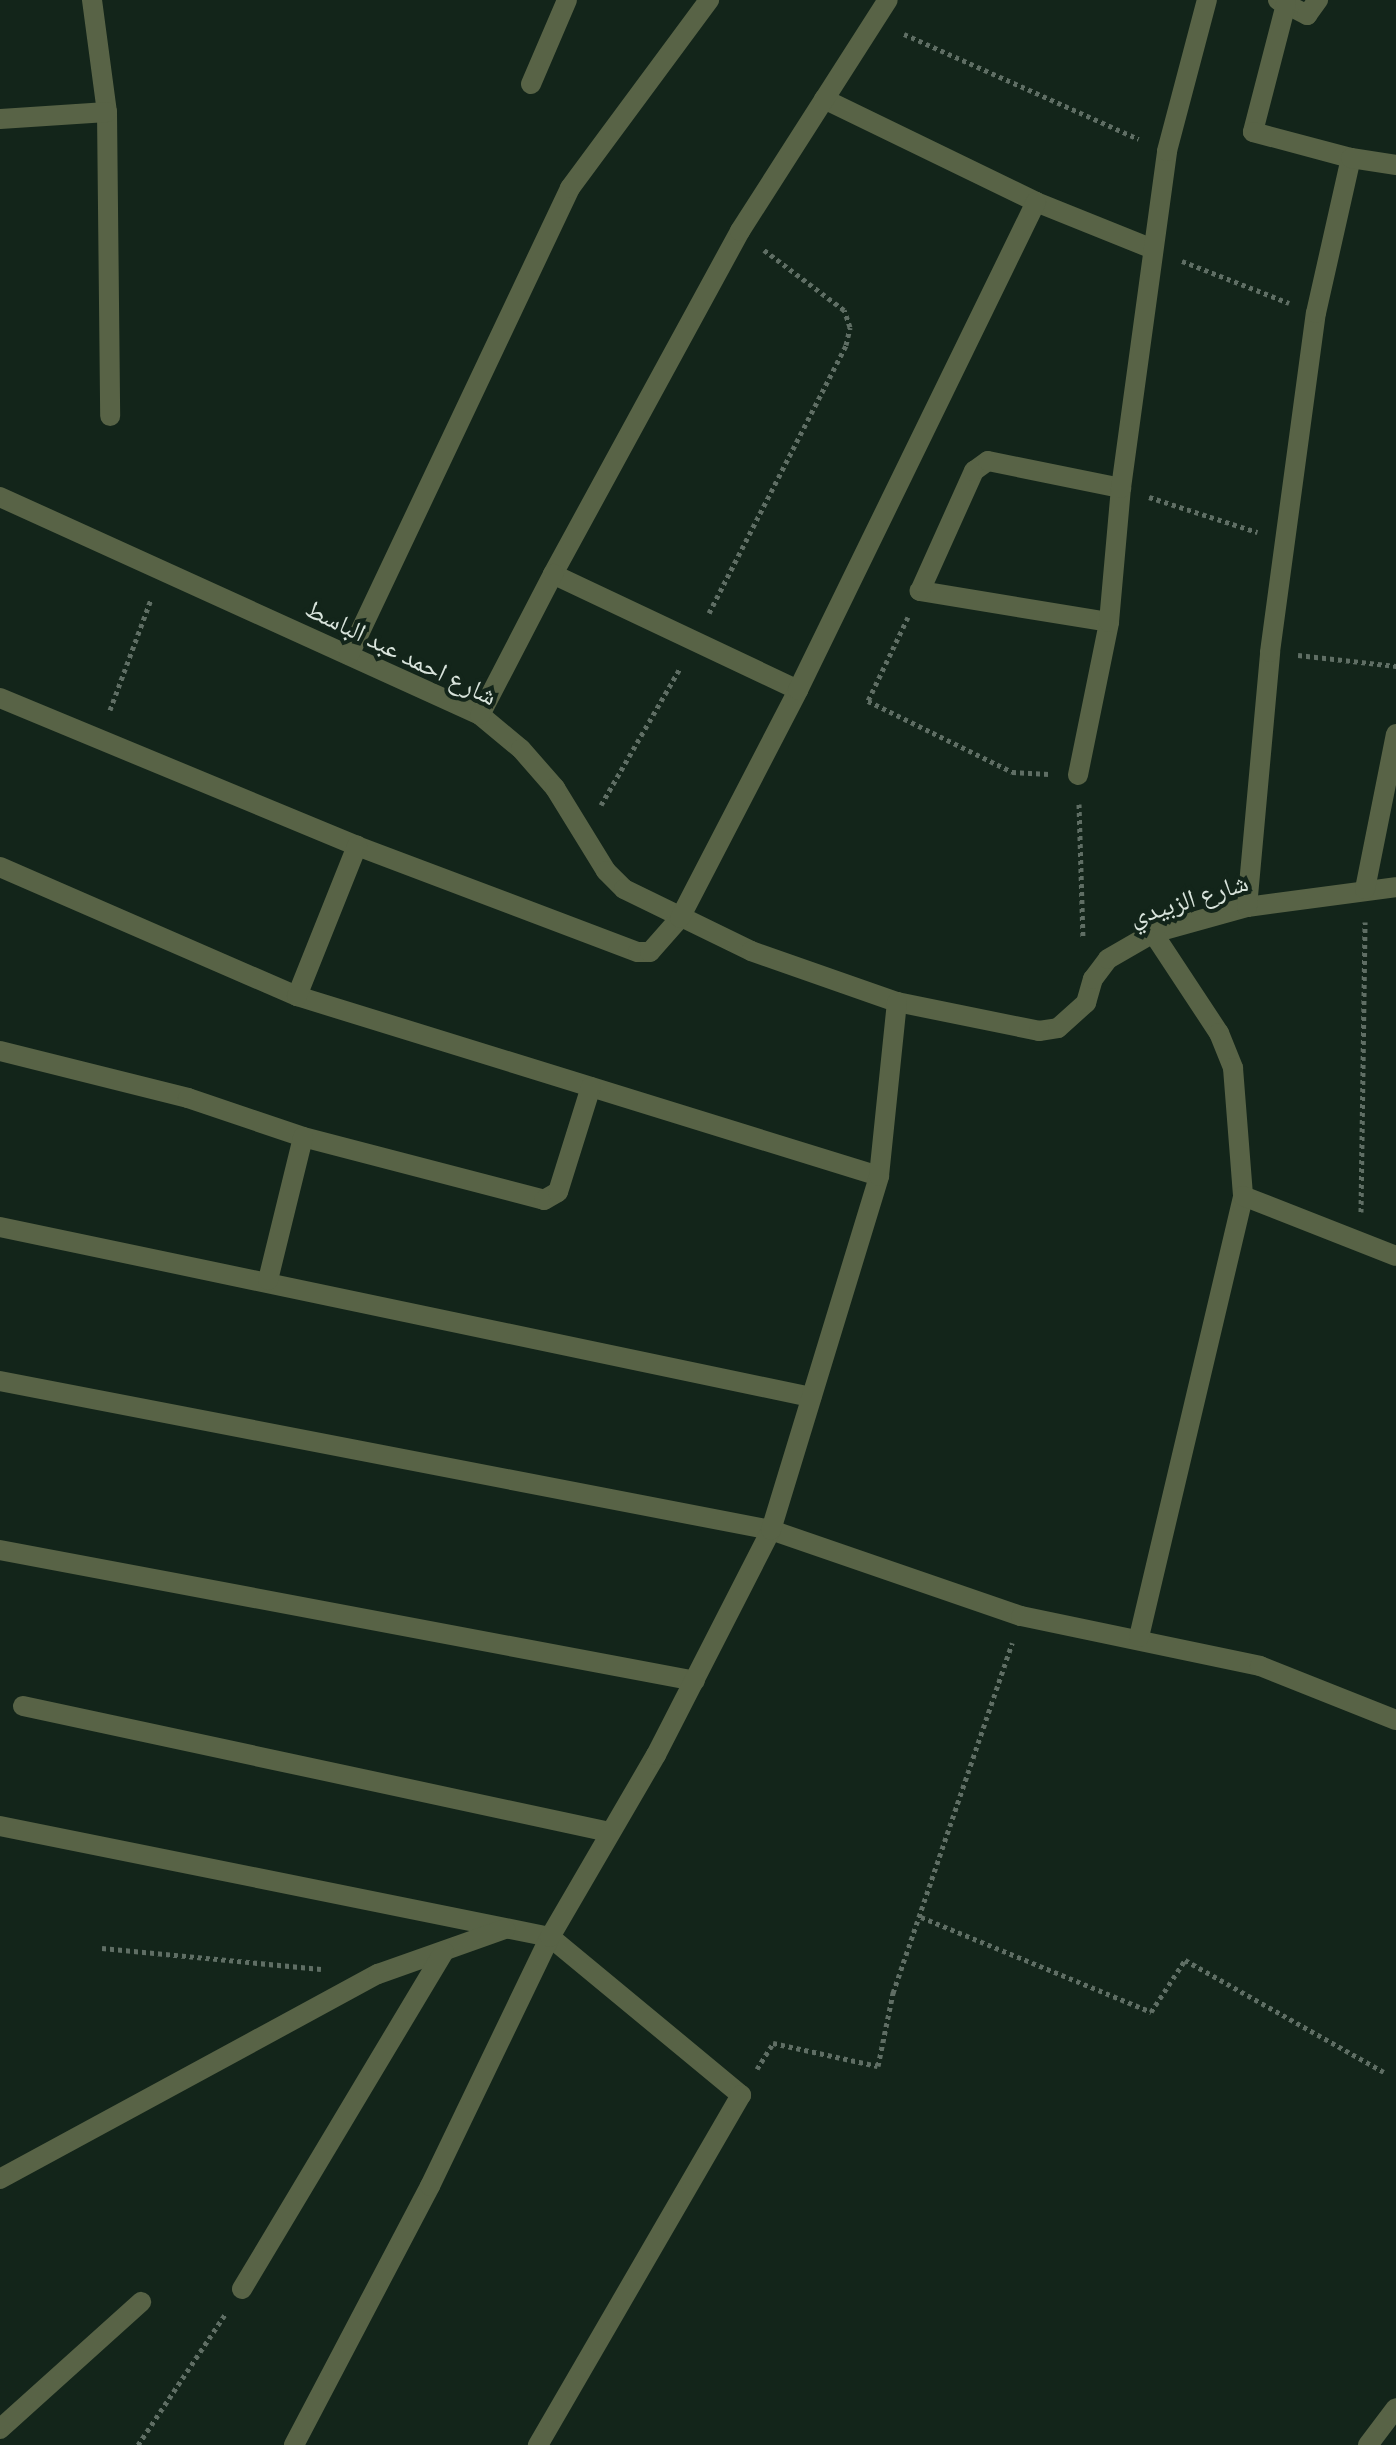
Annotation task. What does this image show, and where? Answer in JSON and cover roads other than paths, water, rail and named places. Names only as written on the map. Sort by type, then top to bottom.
[{"type":"street","points":[[92,0],[107,112],[110,416]]},
{"type":"street","points":[[531,84],[567,0]]},
{"type":"street","points":[[349,655],[570,188],[709,0]]},
{"type":"street","points":[[480,715],[553,574],[740,231],[888,0]]},
{"type":"street","points":[[1078,775],[1109,622],[1121,488],[1167,151],[1207,0]]},
{"type":"street","points":[[1318,0],[1307,15],[1282,2],[1253,132],[1351,158],[1396,165]]},
{"type":"street","points":[[824,99],[1036,202],[1153,249]]},
{"type":"street","points":[[0,119],[107,112]]},
{"type":"street","points":[[1247,907],[1270,652],[1316,313],[1351,158]]},
{"type":"street","points":[[0,698],[357,846],[638,952],[650,952],[680,918],[798,690],[1036,202]]},
{"type":"street","points":[[1109,622],[920,591],[974,471],[988,461],[1121,488]]},
{"type":"street","name":"شارع احمد عبد الباسط","points":[[0,497],[480,715],[521,749],[584,833],[606,871],[624,889],[765,956],[897,1002]]},
{"type":"street","points":[[553,574],[798,690]]},
{"type":"street","points":[[1365,889],[1396,734]]},
{"type":"street","points":[[297,996],[357,846]]},
{"type":"street","points":[[0,867],[297,996],[879,1176]]},
{"type":"street","name":"شارع الزبيدي","points":[[897,1002],[1039,1031],[1058,1028],[1086,1003],[1093,979],[1108,959],[1153,933],[1247,907],[1396,887]]},
{"type":"street","points":[[1139,1637],[1243,1196],[1233,1068],[1219,1033],[1153,933]]},
{"type":"street","points":[[294,2445],[430,2186],[550,1937],[695,1681],[771,1530],[879,1176],[897,1002]]},
{"type":"street","points":[[0,1051],[188,1098],[303,1137],[544,1200],[558,1192],[591,1087]]},
{"type":"street","points":[[268,1280],[303,1137]]},
{"type":"street","points":[[1243,1196],[1360,1238],[1396,1256]]},
{"type":"street","points":[[0,1227],[268,1280],[811,1397]]},
{"type":"street","points":[[0,1381],[771,1530],[1021,1616],[1139,1637],[1260,1666],[1396,1720]]},
{"type":"street","points":[[0,1550],[695,1681]]},
{"type":"street","points":[[23,1706],[609,1832]]},
{"type":"street","points":[[0,1826],[550,1937],[741,2095],[538,2445]]},
{"type":"street","points":[[0,2179],[378,1974],[505,1929]]},
{"type":"street","points":[[242,2289],[444,1952]]},
{"type":"street","points":[[0,2429],[141,2302]]},
{"type":"street","points":[[1368,2445],[1396,2408]]}]
